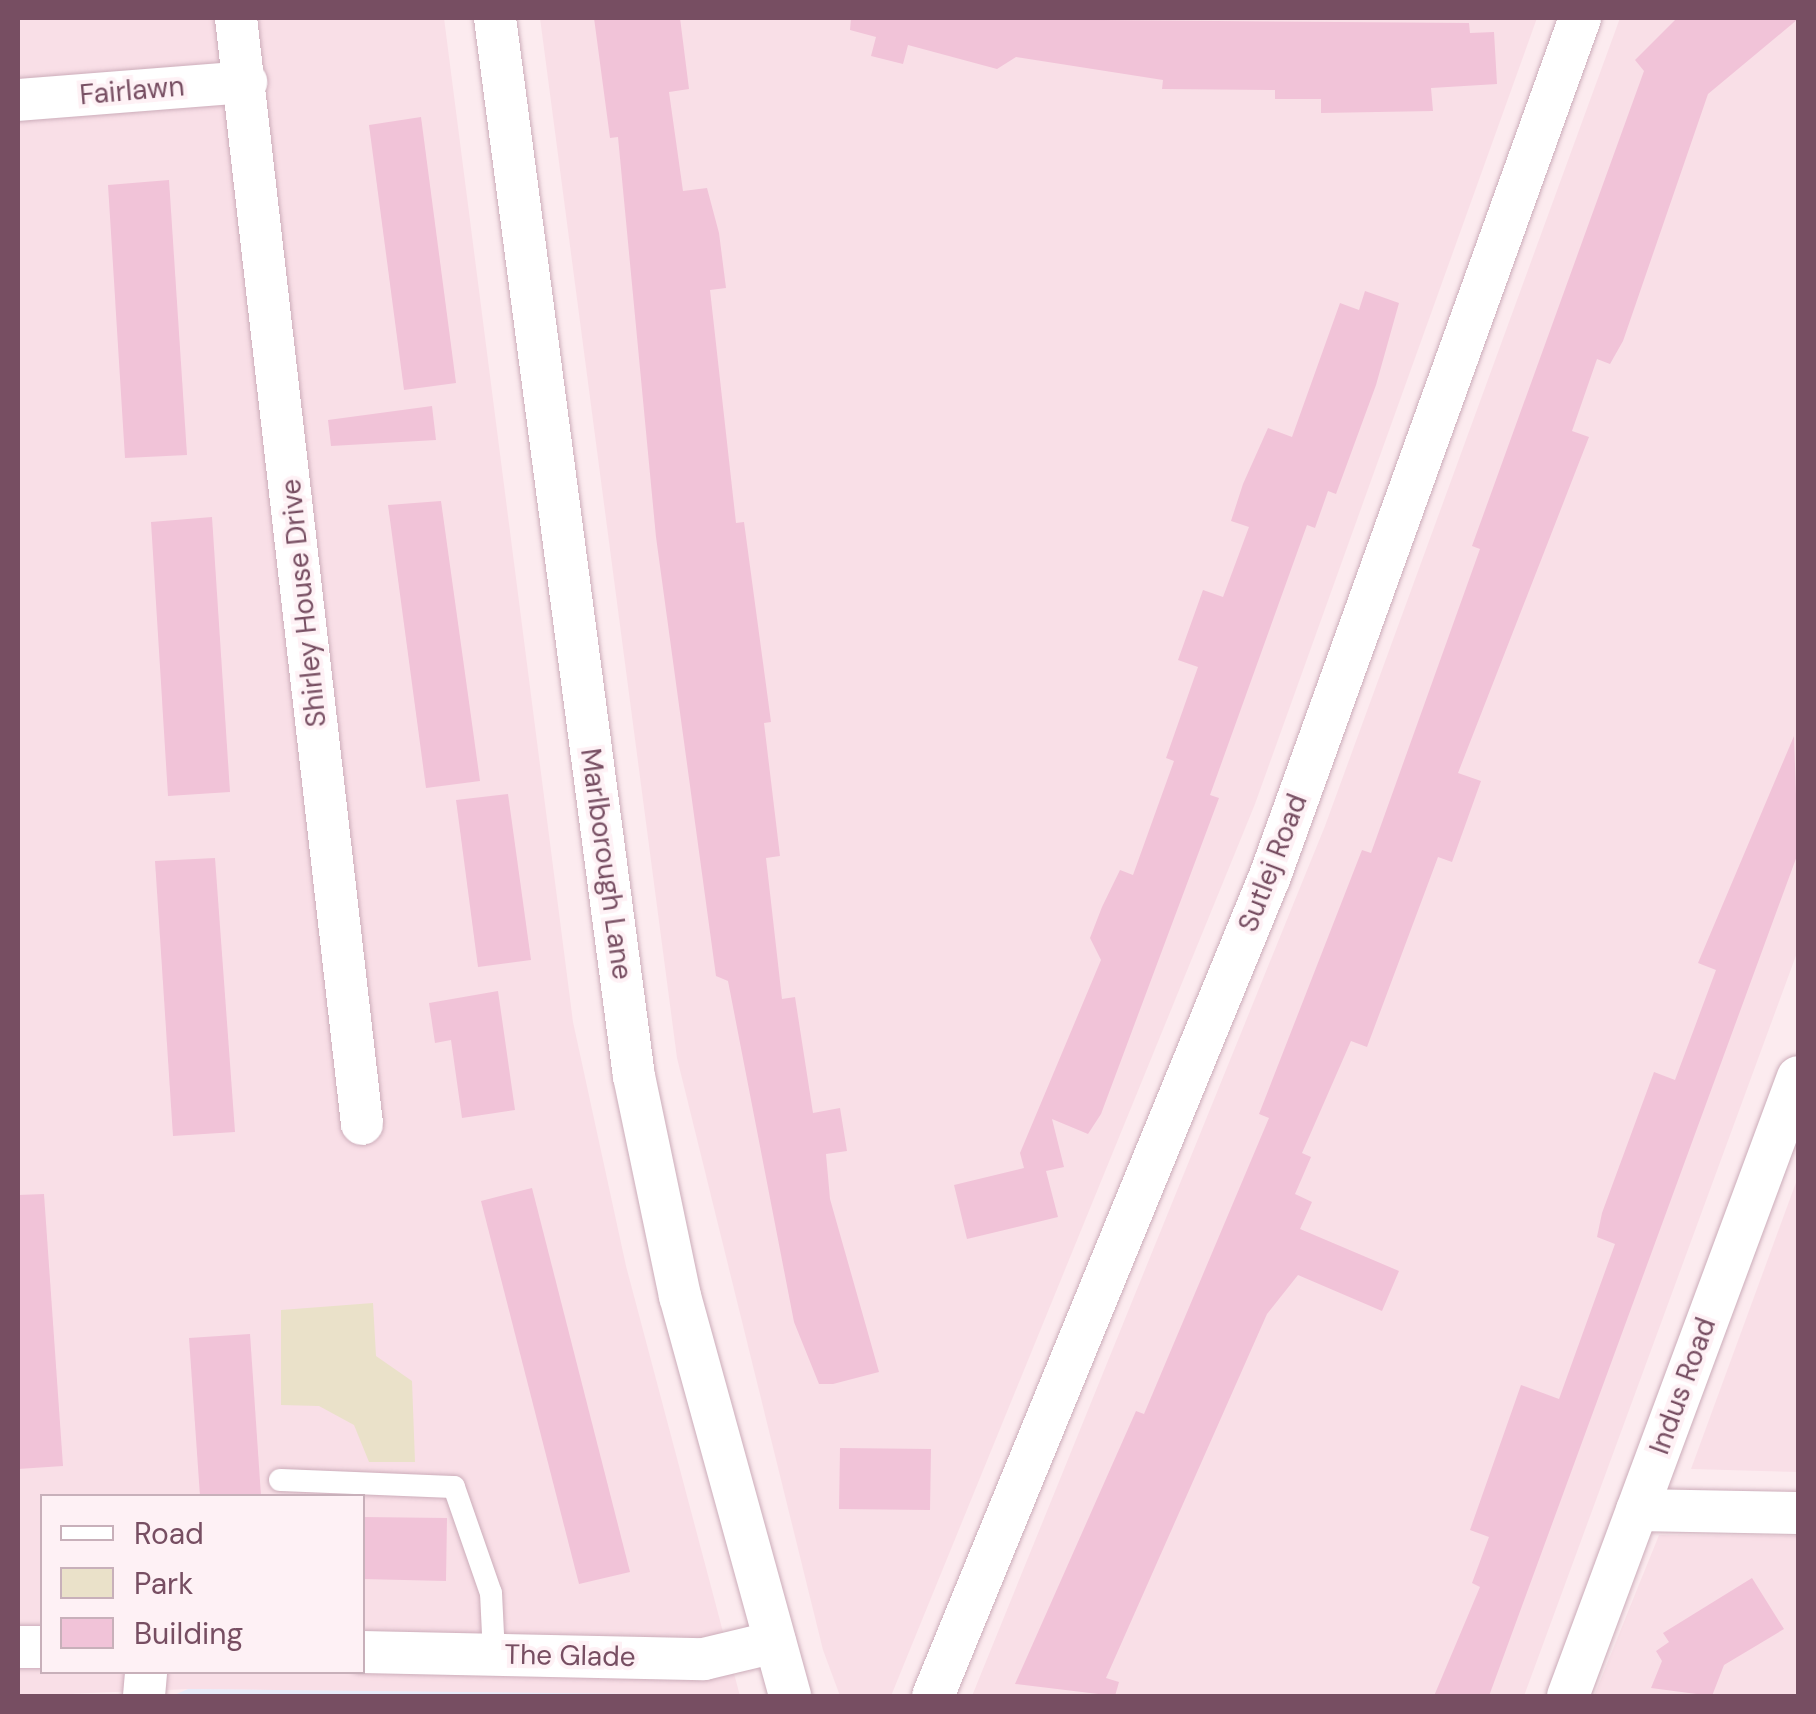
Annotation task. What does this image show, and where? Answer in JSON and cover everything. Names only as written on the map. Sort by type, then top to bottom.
[{"type":"street","name":"Shirley House Drive","points":[[236,18],[362,1124]]},
{"type":"street","name":"Marlborough Lane","points":[[495,18],[634,1076],[680,1296],[790,1696]]},
{"type":"street","name":"Sutlej Road","points":[[933,1696],[1270,876],[1580,18]]},
{"type":"street","name":"Fairlawn","points":[[18,100],[246,82]]},
{"type":"street","name":"Indus Road","points":[[1568,1696],[1798,1077]]},
{"type":"street","points":[[1637,1510],[1798,1513]]},
{"type":"street","name":"The Glade","points":[[365,1652],[704,1659],[775,1642]]},
{"type":"lane","points":[[280,1480],[454,1487],[492,1593],[494,1654]]},
{"type":"shaded area","points":[[18,18],[444,18],[573,1022],[626,1266],[740,1696],[188,1689],[18,1696]]},
{"type":"shaded area","points":[[540,18],[1537,18],[1255,804],[891,1696],[840,1696],[823,1650],[677,1058]]},
{"type":"shaded area","points":[[1620,18],[1798,18],[1798,950],[1524,1696],[972,1696],[1325,826]]},
{"type":"shaded area","points":[[1798,1177],[1798,1472],[1691,1469]]},
{"type":"shaded area","points":[[1659,1535],[1798,1536],[1798,1696],[1594,1696]]},
{"type":"shaded area","points":[[188,1689],[635,1694],[677,1696],[172,1696]]},
{"type":"green space","points":[[373,1303],[376,1356],[412,1381],[415,1462],[369,1462],[354,1425],[319,1406],[281,1405],[281,1310]]},
{"type":"building","points":[[594,18],[680,18],[689,89],[669,92],[683,191],[707,188],[719,233],[726,288],[710,290],[736,523],[744,522],[771,722],[764,723],[780,856],[766,858],[782,999],[795,997],[813,1113],[840,1108],[847,1151],[826,1154],[830,1199],[879,1372],[833,1384],[819,1384],[794,1322],[728,981],[716,976],[656,537],[618,137],[610,138]]},
{"type":"building","points":[[851,18],[1469,23],[1470,33],[1494,32],[1497,84],[1431,88],[1433,111],[1321,113],[1321,99],[1275,99],[1275,90],[1162,89],[1163,80],[1016,57],[997,69],[908,45],[903,64],[871,56],[876,37],[850,30]]},
{"type":"building","points":[[1677,18],[1798,19],[1708,94],[1623,341],[1610,364],[1597,359],[1572,431],[1589,437],[1458,773],[1481,781],[1452,862],[1438,857],[1367,1047],[1351,1041],[1302,1153],[1311,1157],[1295,1194],[1312,1202],[1300,1229],[1399,1271],[1382,1311],[1298,1275],[1267,1314],[1106,1678],[1119,1682],[1115,1696],[1015,1684],[1136,1411],[1144,1414],[1269,1118],[1259,1114],[1362,850],[1371,853],[1480,549],[1472,546],[1644,71],[1635,60]]},
{"type":"building","points":[[421,117],[456,383],[404,390],[369,125]]},
{"type":"building","points":[[169,180],[187,455],[125,458],[108,185]]},
{"type":"building","points":[[1365,291],[1399,303],[1376,385],[1336,494],[1328,491],[1315,528],[1307,525],[1210,795],[1219,798],[1101,1114],[1088,1134],[1052,1119],[1064,1167],[1046,1171],[1058,1217],[967,1239],[954,1185],[1024,1168],[1020,1153],[1101,960],[1090,938],[1120,870],[1133,875],[1174,761],[1166,758],[1198,667],[1178,660],[1203,590],[1223,597],[1249,527],[1231,521],[1243,484],[1268,428],[1292,437],[1340,303],[1359,310]]},
{"type":"building","points":[[432,406],[436,440],[331,446],[328,420]]},
{"type":"building","points":[[441,501],[480,781],[426,788],[388,505]]},
{"type":"building","points":[[212,517],[230,792],[168,796],[151,522]]},
{"type":"building","points":[[1794,736],[1798,853],[1489,1696],[1434,1696],[1480,1587],[1472,1583],[1489,1537],[1470,1530],[1521,1385],[1559,1399],[1615,1244],[1597,1237],[1602,1213],[1654,1072],[1675,1080],[1716,970],[1698,963]]},
{"type":"building","points":[[508,794],[531,960],[478,967],[456,800]]},
{"type":"building","points":[[215,858],[235,1132],[173,1136],[155,861]]},
{"type":"building","points":[[498,991],[515,1110],[462,1118],[451,1040],[435,1043],[429,1003]]},
{"type":"building","points":[[532,1188],[630,1572],[579,1584],[481,1201]]},
{"type":"building","points":[[44,1194],[63,1466],[18,1469],[18,1195]]},
{"type":"building","points":[[250,1334],[261,1494],[200,1494],[189,1338]]},
{"type":"building","points":[[840,1448],[931,1449],[930,1510],[839,1509]]},
{"type":"building","points":[[365,1517],[447,1518],[446,1581],[365,1579]]},
{"type":"building","points":[[1752,1578],[1784,1629],[1724,1665],[1712,1696],[1651,1688],[1662,1661],[1656,1651],[1669,1642],[1663,1633]]}]
